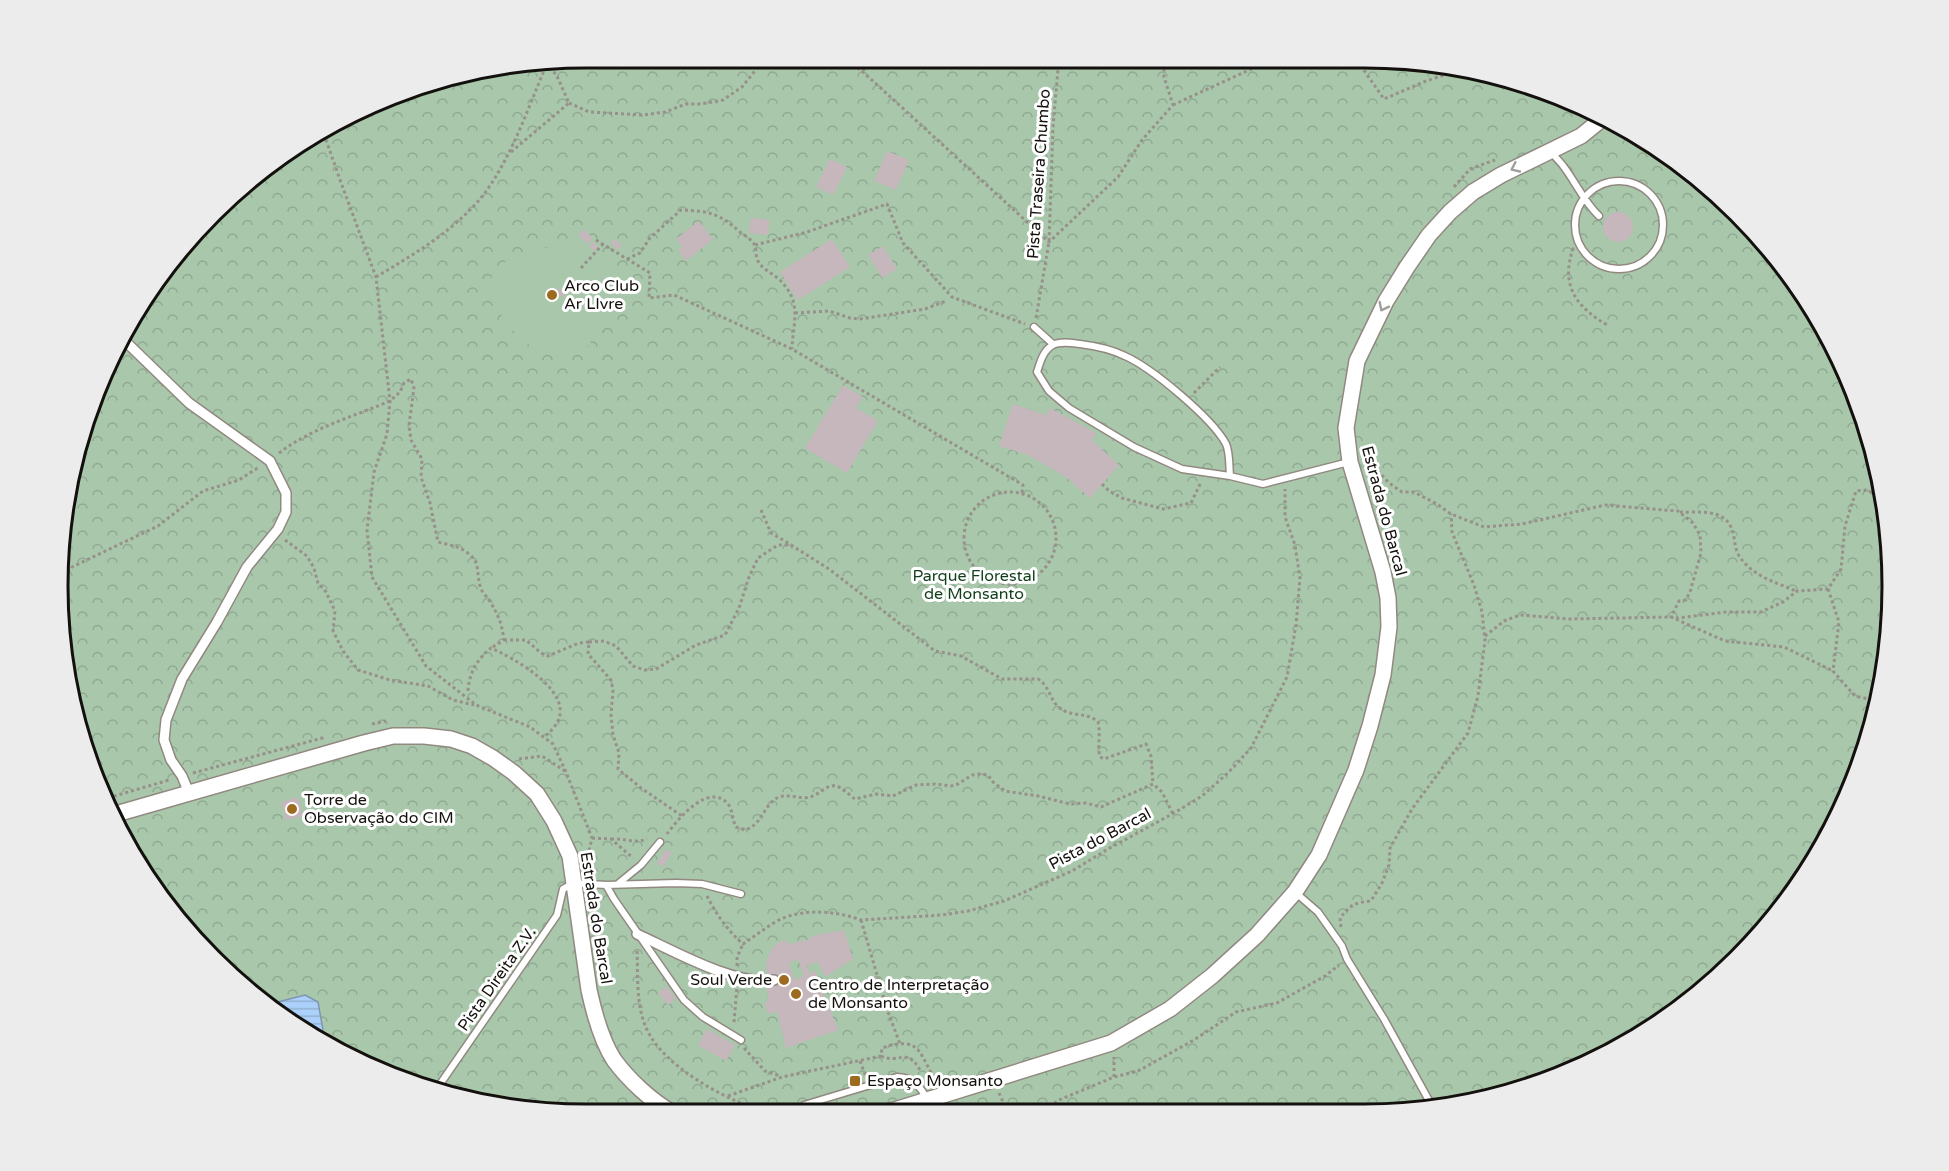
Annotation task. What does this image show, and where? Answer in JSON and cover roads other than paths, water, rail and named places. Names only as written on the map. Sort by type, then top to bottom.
[{"type":"street","name":"Estrada do Barcal","points":[[917,1104],[1111,1043],[1170,1009],[1212,976],[1257,935],[1295,892],[1319,855],[1356,770],[1383,675],[1389,627],[1388,598],[1383,572],[1350,462],[1346,428],[1357,361],[1386,301],[1407,267],[1430,234],[1450,212],[1473,192],[1501,175],[1581,136],[1597,123]]},
{"type":"street","points":[[128,344],[189,403],[270,461],[286,493],[286,512],[278,529],[247,567],[182,679],[166,720],[164,740],[171,760],[182,776],[189,793]]},
{"type":"street","name":"Estrada do Barcal","points":[[120,813],[393,736],[452,739],[472,746],[514,773],[537,794],[554,821],[570,856],[592,1007],[605,1042],[615,1060],[641,1089],[659,1104]]},
{"type":"street","points":[[638,934],[716,971],[764,982],[774,980]]},
{"type":"lane","points":[[1552,151],[1590,208],[1599,216]]},
{"type":"lane","points":[[1612,181],[1628,181],[1643,187],[1655,198],[1662,213],[1664,229],[1659,245],[1649,258],[1635,267],[1619,270],[1603,267],[1589,258],[1579,245],[1575,229],[1576,213],[1584,198],[1596,187],[1612,181]]},
{"type":"lane","points":[[1034,327],[1053,344]]},
{"type":"lane","points":[[1230,476],[1227,445],[1217,431],[1157,375],[1126,356],[1103,347],[1070,343],[1053,344],[1044,353],[1037,372],[1049,391],[1070,408],[1134,447],[1182,469],[1230,476],[1263,484],[1350,462]]},
{"type":"lane","points":[[619,883],[641,865],[660,842]]},
{"type":"lane","points":[[574,883],[702,884],[741,894]]},
{"type":"lane","name":"Pista Direita Z.V.","points":[[441,1083],[557,915],[563,889],[574,883]]},
{"type":"lane","points":[[606,885],[611,896],[684,1000],[694,1010],[741,1040]]},
{"type":"lane","points":[[1295,892],[1318,912],[1342,946],[1429,1099]]},
{"type":"lane","points":[[807,1104],[897,1077],[905,1077],[921,1088],[928,1101]]},
{"type":"water","points":[[305,995],[318,1002],[322,1032],[298,1016],[278,1002]]},
{"type":"place","name":"Arco Club Ar LIvre","points":[[552,295]]},
{"type":"place","name":"Torre de Observação do CIM","points":[[292,809]]},
{"type":"place","name":"Soul Verde","points":[[784,980]]},
{"type":"place","name":"Centro de Interpretação de Monsanto","points":[[796,994]]},
{"type":"place","name":"Espaço Monsanto","points":[[855,1081]]},
{"type":"park label","name":"Parque Florestal de Monsanto","points":[[974,585]]}]
